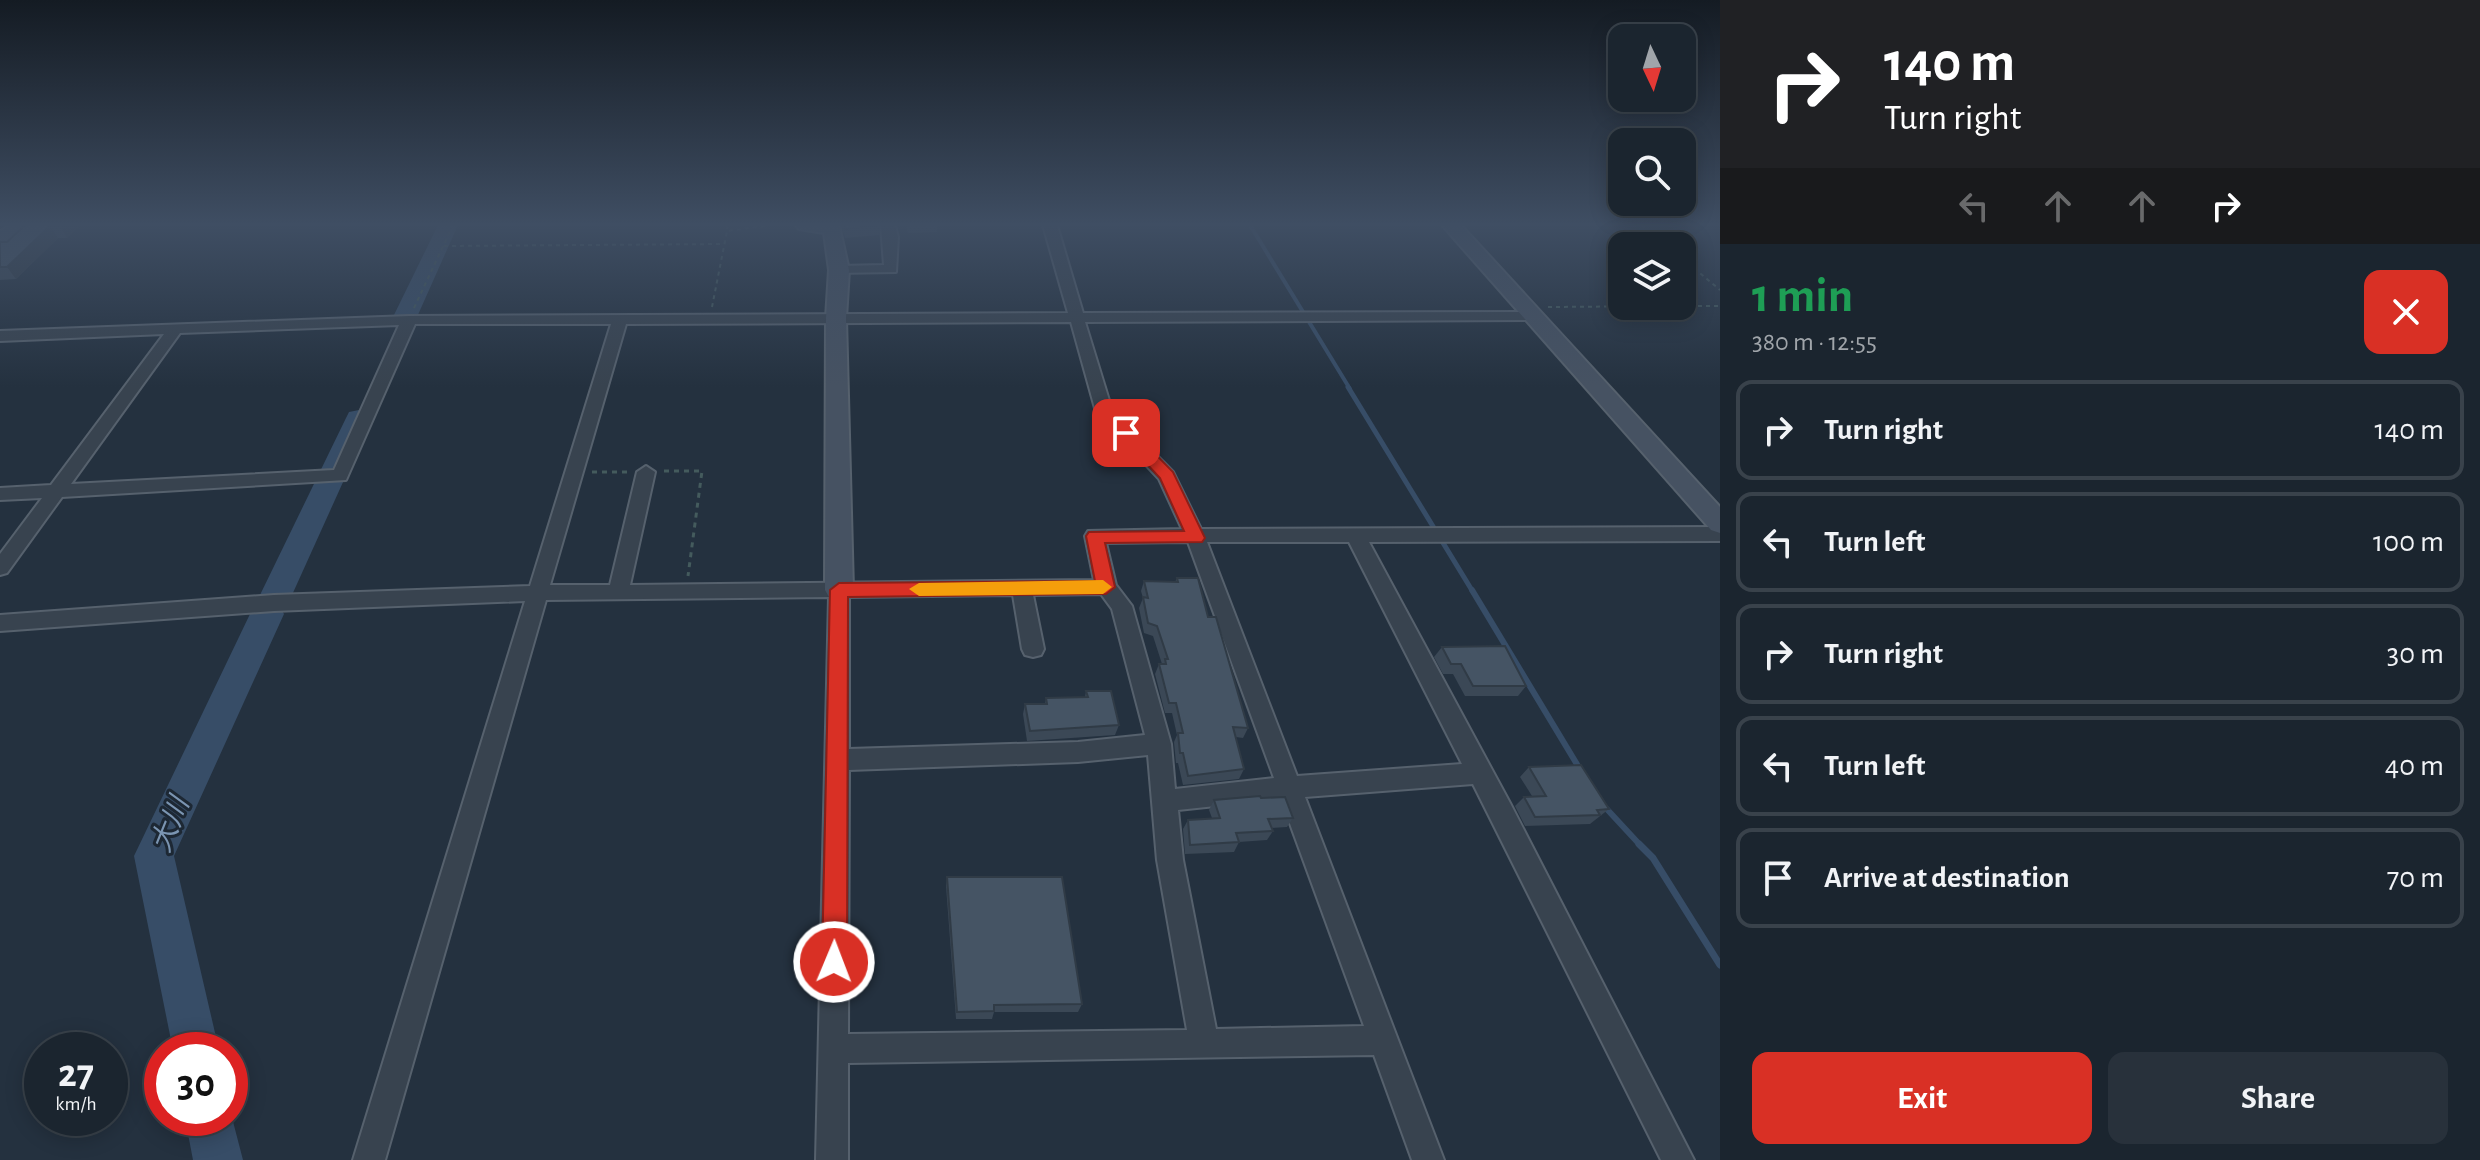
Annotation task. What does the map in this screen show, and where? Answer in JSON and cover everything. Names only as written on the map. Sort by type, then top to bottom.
[{"type":"street","points":[[832,1160],[839,590],[836,318],[838,279]]},
{"type":"street","points":[[1066,279],[1104,412],[1167,476],[1196,538],[1428,1160]]},
{"type":"street","points":[[1500,279],[1720,524]]},
{"type":"street","points":[[0,336],[409,320],[1308,316],[1530,312]]},
{"type":"street","points":[[369,1160],[620,318]]},
{"type":"street","points":[[0,494],[340,476],[409,320]]},
{"type":"street","points":[[0,568],[176,329]]},
{"type":"street","points":[[618,592],[646,472]]},
{"type":"street","points":[[1204,1044],[1170,860],[1159,744],[1122,606],[1106,587],[1095,536],[1720,534]]},
{"type":"street","points":[[1356,536],[1508,825],[1678,1160]]},
{"type":"street","points":[[0,623],[274,603],[539,593],[1106,587]]},
{"type":"street","points":[[1022,588],[1033,649]]},
{"type":"street","points":[[837,760],[1078,752],[1159,744]]},
{"type":"street","points":[[1163,801],[1291,787],[1479,773]]},
{"type":"street","points":[[833,1049],[1384,1040]]},
{"type":"path","points":[[409,320],[428,279]]},
{"type":"path","points":[[710,318],[717,279]]},
{"type":"path","points":[[1696,306],[1720,306]]},
{"type":"path","points":[[1530,312],[1608,309]]},
{"type":"path","points":[[576,472],[702,471],[686,592]]},
{"type":"building","points":[[1177,578],[1198,578],[1208,617],[1216,617],[1248,728],[1233,727],[1244,769],[1188,776],[1183,753],[1180,753],[1178,733],[1183,733],[1176,703],[1169,703],[1159,664],[1166,664],[1165,659],[1168,659],[1157,626],[1148,623],[1143,597],[1148,598],[1144,581],[1178,582]]},
{"type":"building","points":[[1505,646],[1526,686],[1473,686],[1461,664],[1451,664],[1442,647]]},
{"type":"building","points":[[1086,691],[1111,691],[1119,725],[1030,731],[1025,704],[1047,704],[1046,698],[1088,697]]},
{"type":"building","points":[[1581,765],[1609,809],[1597,810],[1600,815],[1535,817],[1524,797],[1546,796],[1529,767]]},
{"type":"building","points":[[1285,797],[1293,818],[1268,819],[1273,831],[1236,833],[1239,842],[1190,845],[1188,820],[1220,818],[1214,800]]},
{"type":"building","points":[[947,877],[1062,877],[1082,1004],[994,1005],[994,1011],[957,1012]]},
{"type":"waterway","points":[[405,317],[423,279]]},
{"type":"waterway","points":[[1283,279],[1350,389]]},
{"type":"waterway","points":[[1348,387],[1473,592]]},
{"type":"waterway","name":"大川","points":[[332,473],[359,418]]},
{"type":"waterway","name":"大川","points":[[276,595],[330,479]]},
{"type":"waterway","points":[[1472,590],[1581,771]]},
{"type":"waterway","name":"大川","points":[[192,1032],[154,856],[267,614]]},
{"type":"waterway","points":[[1604,806],[1641,846]]},
{"type":"waterway","points":[[1641,846],[1653,858],[1720,965]]},
{"type":"waterway","name":"大川","points":[[213,1136],[218,1160]]},
{"type":"slow traffic","points":[[919,589],[1103,587]]},
{"type":"route","points":[[834,962],[839,590],[1106,587],[1095,536],[1196,538],[1167,476],[1126,433]]}]
